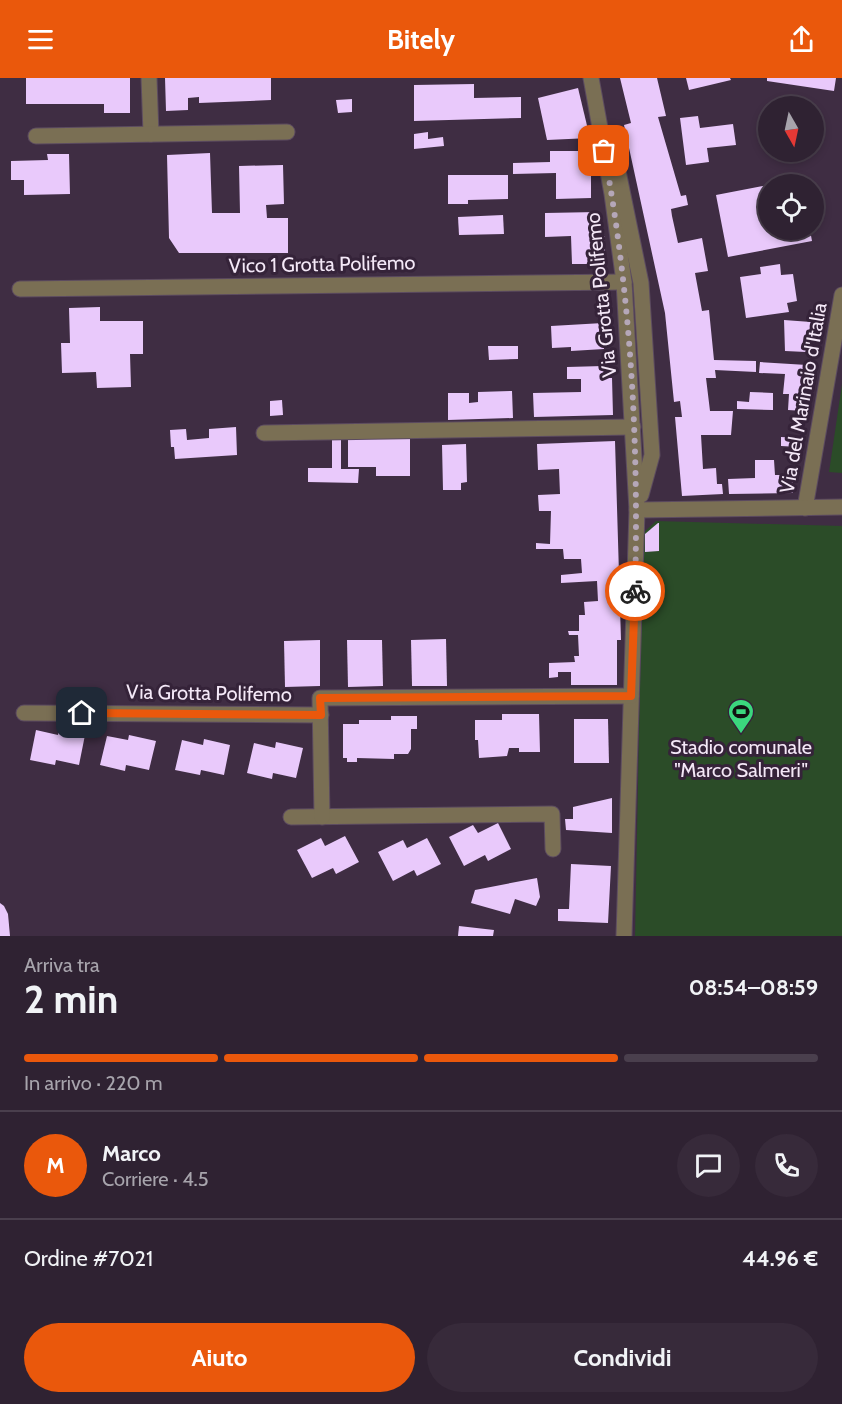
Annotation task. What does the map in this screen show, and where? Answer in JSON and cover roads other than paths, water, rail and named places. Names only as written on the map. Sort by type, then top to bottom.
[{"type":"street","points":[[149,78],[151,134]]},
{"type":"street","name":"Via Grotta Polifemo","points":[[591,78],[612,194],[624,282],[637,510],[624,936]]},
{"type":"street","name":"Via Grotta Polifemo","points":[[597,78],[624,195],[641,283],[651,455],[637,510]]},
{"type":"street","points":[[36,136],[287,132]]},
{"type":"street","name":"Vico 1 Grotta Polifemo","points":[[21,289],[624,282]]},
{"type":"street","name":"Via del Marinaio d'Italia","points":[[805,508],[842,295]]},
{"type":"street","points":[[264,433],[633,427]]},
{"type":"street","points":[[637,510],[842,507]]},
{"type":"street","name":"Via Grotta Polifemo","points":[[24,713],[321,715],[320,698],[631,696]]},
{"type":"street","points":[[321,715],[322,817]]},
{"type":"street","points":[[291,818],[552,814],[553,849]]},
{"type":"place","name":"Stadio comunale \"Marco Salmeri\"","points":[[741,735]]}]
